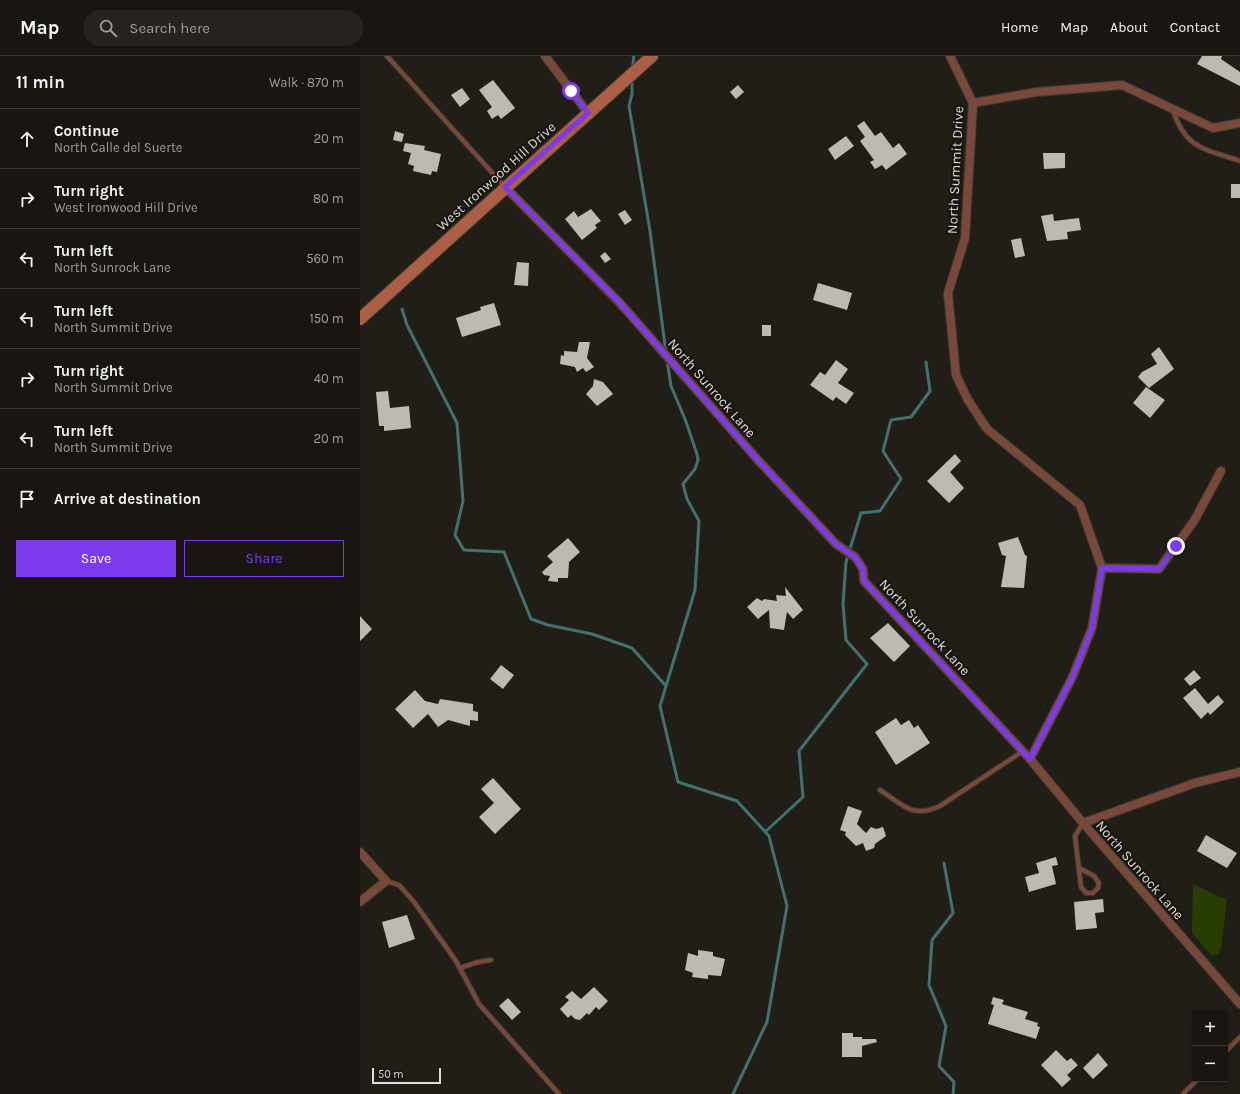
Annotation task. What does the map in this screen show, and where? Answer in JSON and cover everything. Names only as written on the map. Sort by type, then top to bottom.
[{"type":"street","points":[[545,56],[588,113]]},
{"type":"street","name":"West Ironwood Hill Drive","points":[[360,319],[652,56]]},
{"type":"street","name":"North Summit Drive","points":[[950,56],[973,103],[965,238],[948,293],[956,375],[968,400],[987,429],[1080,506],[1102,568],[1092,628],[1072,678],[1030,759]]},
{"type":"street","points":[[973,103],[1037,92],[1122,85],[1213,128],[1240,123]]},
{"type":"street","name":"North Sunrock Lane","points":[[505,187],[619,302],[758,460],[831,538],[855,557],[863,569],[864,581],[1023,751],[1083,823],[1240,1004]]},
{"type":"street","points":[[1102,568],[1159,569],[1194,521],[1221,472]]},
{"type":"street","points":[[1083,823],[1195,783],[1240,772]]},
{"type":"street","points":[[360,852],[386,881],[360,902]]},
{"type":"lane","points":[[387,56],[505,187]]},
{"type":"lane","points":[[1173,109],[1178,125],[1189,140],[1197,146],[1240,162]]},
{"type":"lane","points":[[880,790],[910,810],[920,813],[929,811],[940,806],[1023,751]]},
{"type":"lane","points":[[1079,868],[1094,876],[1099,883],[1098,888],[1093,893],[1086,893],[1081,887],[1075,836],[1083,823]]},
{"type":"lane","points":[[386,881],[399,885],[414,902],[460,968],[479,1004],[559,1094]]},
{"type":"lane","points":[[460,968],[478,962],[491,960]]},
{"type":"lane","points":[[1228,1049],[1240,1037]]},
{"type":"lane","points":[[1183,1094],[1195,1082]]},
{"type":"green space","points":[[1193,884],[1227,900],[1221,949],[1219,954],[1212,956],[1192,933]]},
{"type":"building","points":[[1202,56],[1222,56],[1221,59],[1240,72],[1240,86],[1197,64]]},
{"type":"building","points":[[493,80],[515,108],[501,119],[498,115],[492,119],[487,111],[492,107],[479,90]]},
{"type":"building","points":[[738,85],[744,92],[736,99],[730,92]]},
{"type":"building","points":[[462,88],[470,99],[460,107],[451,95]]},
{"type":"building","points":[[864,121],[875,136],[881,132],[893,148],[899,143],[907,154],[886,170],[882,165],[875,169],[870,162],[874,160],[860,141],[865,137],[857,126]]},
{"type":"building","points":[[395,131],[404,134],[402,142],[393,140]]},
{"type":"building","points":[[846,136],[854,146],[835,160],[828,149]]},
{"type":"building","points":[[405,143],[425,146],[424,150],[441,154],[437,172],[432,171],[431,175],[413,171],[414,166],[408,164],[411,153],[403,151]]},
{"type":"building","points":[[1043,153],[1065,153],[1065,168],[1044,169]]},
{"type":"building","points":[[1231,184],[1240,184],[1240,198],[1231,198]]},
{"type":"building","points":[[591,209],[601,221],[595,225],[597,228],[582,240],[565,219],[574,211],[578,217]]},
{"type":"building","points":[[625,210],[632,220],[625,225],[618,214]]},
{"type":"building","points":[[1053,214],[1054,221],[1079,218],[1081,230],[1067,232],[1068,239],[1047,241],[1041,216]]},
{"type":"building","points":[[1021,238],[1025,256],[1015,258],[1011,240]]},
{"type":"building","points":[[605,252],[611,259],[605,263],[600,256]]},
{"type":"building","points":[[517,262],[529,263],[528,286],[514,285]]},
{"type":"building","points":[[818,283],[852,293],[847,310],[813,300]]},
{"type":"building","points":[[494,303],[501,325],[462,337],[456,318],[481,310],[480,307]]},
{"type":"building","points":[[762,325],[771,325],[771,336],[762,336]]},
{"type":"building","points":[[579,342],[590,342],[587,358],[594,367],[586,372],[583,368],[577,372],[575,367],[560,364],[561,355],[564,356],[564,351],[577,352]]},
{"type":"building","points":[[1159,347],[1174,369],[1149,388],[1138,377],[1142,372],[1157,364],[1151,354]]},
{"type":"building","points":[[836,360],[848,369],[838,383],[854,393],[846,404],[836,397],[833,401],[810,385],[820,372],[825,375]]},
{"type":"building","points":[[594,379],[603,382],[613,394],[597,406],[586,394],[593,386]]},
{"type":"building","points":[[1146,387],[1165,400],[1150,418],[1133,403]]},
{"type":"building","points":[[388,391],[390,408],[409,406],[411,428],[384,431],[384,426],[379,426],[376,392]]},
{"type":"building","points":[[955,454],[961,461],[950,472],[964,488],[949,503],[927,481]]},
{"type":"building","points":[[1018,537],[1025,555],[1027,556],[1024,588],[1001,587],[1006,556],[1002,555],[998,543]]},
{"type":"building","points":[[568,538],[580,552],[569,562],[568,578],[558,578],[558,582],[548,581],[550,576],[544,575],[542,572],[553,562],[547,556]]},
{"type":"building","points":[[785,587],[803,610],[793,619],[787,612],[784,630],[770,628],[769,610],[758,619],[747,607],[757,598],[762,601],[764,599],[777,601],[776,595],[786,596]]},
{"type":"building","points":[[360,616],[372,629],[360,641]]},
{"type":"building","points":[[888,623],[910,646],[894,662],[870,638]]},
{"type":"building","points":[[501,665],[514,675],[503,689],[490,679]]},
{"type":"building","points":[[1194,670],[1201,678],[1190,686],[1184,679]]},
{"type":"building","points":[[1195,688],[1208,704],[1218,695],[1224,702],[1210,715],[1208,712],[1201,719],[1183,698]]},
{"type":"building","points":[[415,690],[425,701],[438,704],[440,699],[473,704],[473,711],[478,712],[478,721],[470,720],[470,726],[448,720],[438,727],[428,714],[413,728],[395,709]]},
{"type":"building","points":[[896,718],[901,725],[909,720],[914,728],[918,725],[930,743],[896,765],[875,732]]},
{"type":"building","points":[[493,778],[521,809],[495,834],[479,817],[494,803],[481,789]]},
{"type":"building","points":[[848,806],[862,811],[857,824],[866,833],[871,827],[876,829],[883,827],[886,836],[875,844],[874,848],[866,851],[863,843],[856,846],[845,835],[846,832],[840,830]]},
{"type":"building","points":[[1206,835],[1237,853],[1227,868],[1197,851]]},
{"type":"building","points":[[1056,857],[1058,865],[1052,866],[1056,884],[1029,892],[1025,877],[1039,873],[1036,863]]},
{"type":"building","points":[[1103,899],[1104,912],[1095,913],[1097,928],[1076,930],[1074,902]]},
{"type":"building","points":[[407,915],[415,939],[389,948],[382,922]]},
{"type":"building","points":[[698,950],[713,952],[713,956],[725,959],[721,976],[708,975],[708,979],[692,977],[693,973],[685,970],[688,953],[698,956]]},
{"type":"building","points":[[594,987],[608,1001],[599,1010],[596,1007],[589,1015],[587,1013],[580,1020],[575,1019],[571,1015],[568,1018],[560,1009],[569,1000],[565,997],[572,991],[581,999]]},
{"type":"building","points":[[993,997],[1004,1000],[1002,1004],[1028,1012],[1025,1019],[1038,1023],[1037,1026],[1040,1027],[1036,1039],[988,1024],[994,1005],[991,1004]]},
{"type":"building","points":[[508,998],[521,1012],[512,1020],[499,1006]]},
{"type":"building","points":[[842,1033],[853,1033],[853,1037],[862,1037],[862,1039],[876,1039],[877,1042],[862,1046],[862,1057],[842,1057]]},
{"type":"building","points":[[1056,1050],[1067,1061],[1071,1058],[1078,1065],[1067,1075],[1071,1079],[1062,1087],[1041,1065]]},
{"type":"building","points":[[1098,1053],[1108,1065],[1093,1079],[1083,1068]]},
{"type":"waterway","points":[[632,70],[634,56]]},
{"type":"waterway","points":[[632,79],[632,94],[629,106],[650,231],[666,353]]},
{"type":"waterway","points":[[402,309],[407,325],[457,423],[463,501],[455,535],[464,550],[504,552],[531,619],[548,625],[592,634],[632,648],[666,686]]},
{"type":"waterway","points":[[667,360],[671,386],[685,419],[697,454],[698,460],[695,469],[683,484],[687,499],[699,521],[695,590],[660,706],[678,782],[737,801],[769,836],[787,906],[767,1022],[733,1094]]},
{"type":"waterway","points":[[765,832],[803,797],[799,751],[867,664],[846,640],[843,604],[846,562],[861,513],[880,511],[901,479],[883,451],[891,420],[911,417],[930,391],[926,362]]},
{"type":"waterway","points":[[944,863],[953,913],[932,940],[929,985],[946,1026],[939,1066],[954,1082],[953,1094]]},
{"type":"route","points":[[571,91],[588,113],[505,187],[619,302],[758,460],[836,544],[855,557],[863,569],[864,581],[1030,759],[1072,678],[1092,628],[1102,568],[1159,569],[1176,546]]}]
